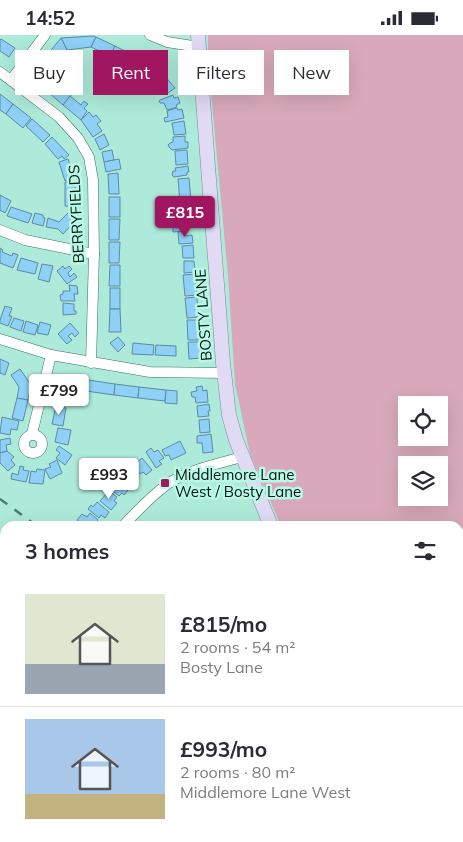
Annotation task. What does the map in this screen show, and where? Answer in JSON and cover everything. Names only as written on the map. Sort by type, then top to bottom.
[{"type":"main road","name":"BOSTY LANE","points":[[199,41],[224,373],[229,415],[242,457],[269,521]]},
{"type":"street","points":[[11,81],[45,35]]},
{"type":"street","points":[[150,35],[167,42],[199,41]]},
{"type":"street","name":"BERRYFIELDS","points":[[0,72],[59,117],[78,138],[89,157],[92,180],[94,254],[91,363]]},
{"type":"street","points":[[0,230],[25,240],[94,254]]},
{"type":"street","points":[[0,339],[51,355],[150,372],[224,373]]},
{"type":"street","points":[[32,434],[51,355]]},
{"type":"street","points":[[128,521],[169,483],[196,470],[242,457]]},
{"type":"shaded area","points":[[208,35],[463,35],[463,521],[279,521],[250,454],[235,384],[228,276],[211,95],[264,95],[264,50],[208,50]]},
{"type":"building","points":[[96,37],[91,47],[67,50],[61,38]]},
{"type":"building","points":[[96,37],[115,46],[113,50],[97,50],[91,47]]},
{"type":"building","points":[[61,38],[67,50],[51,50]]},
{"type":"building","points":[[1,39],[15,48],[9,57],[0,51]]},
{"type":"building","points":[[115,46],[123,50],[113,50]]},
{"type":"building","points":[[168,80],[175,88],[168,93]]},
{"type":"building","points":[[0,94],[13,104],[6,114],[0,110]]},
{"type":"building","points":[[51,95],[71,95],[63,105]]},
{"type":"building","points":[[173,95],[174,98],[178,97],[180,103],[176,105],[177,107],[167,110],[164,103],[159,101]]},
{"type":"building","points":[[70,96],[81,105],[84,101],[88,104],[84,108],[87,111],[81,120],[63,105]]},
{"type":"building","points":[[13,104],[31,118],[23,128],[6,114]]},
{"type":"building","points":[[177,108],[178,110],[182,109],[184,118],[165,122],[164,118],[168,117],[167,111]]},
{"type":"building","points":[[89,112],[93,117],[96,115],[101,121],[97,124],[102,131],[93,137],[81,120]]},
{"type":"building","points":[[32,119],[50,135],[43,142],[26,126]]},
{"type":"building","points":[[184,121],[186,134],[174,135],[172,123]]},
{"type":"building","points":[[104,134],[109,145],[100,150],[95,139]]},
{"type":"building","points":[[185,136],[188,148],[172,150],[169,147],[168,145],[173,142],[173,137]]},
{"type":"building","points":[[52,137],[69,155],[64,159],[62,156],[58,159],[45,144]]},
{"type":"building","points":[[112,150],[114,160],[104,162],[102,152]]},
{"type":"building","points":[[187,150],[188,164],[176,165],[175,151]]},
{"type":"building","points":[[68,159],[74,178],[65,181],[59,162]]},
{"type":"building","points":[[119,159],[121,169],[106,172],[104,162]]},
{"type":"building","points":[[188,166],[189,172],[187,172],[187,175],[174,177],[172,175],[173,171],[176,171],[175,168]]},
{"type":"building","points":[[118,173],[119,194],[109,194],[108,174]]},
{"type":"building","points":[[189,178],[191,201],[180,202],[178,179]]},
{"type":"building","points":[[65,182],[75,183],[75,207],[65,206]]},
{"type":"building","points":[[0,195],[11,201],[5,213],[0,210]]},
{"type":"building","points":[[109,197],[120,197],[120,217],[109,217]]},
{"type":"building","points":[[190,205],[191,217],[178,218],[177,206]]},
{"type":"building","points":[[11,207],[32,214],[28,223],[7,216]]},
{"type":"building","points":[[72,209],[79,217],[63,234],[58,229],[46,227],[48,218],[59,222]]},
{"type":"building","points":[[35,213],[43,215],[45,218],[43,226],[32,223]]},
{"type":"building","points":[[109,219],[120,219],[119,240],[109,240]]},
{"type":"building","points":[[191,219],[192,226],[185,227],[185,231],[173,232],[173,224],[165,224],[165,221]]},
{"type":"building","points":[[185,231],[186,236],[192,235],[193,243],[179,244],[178,232]]},
{"type":"building","points":[[109,242],[120,242],[119,263],[109,263]]},
{"type":"building","points":[[193,245],[194,258],[183,258],[182,246]]},
{"type":"building","points":[[0,248],[3,250],[2,252],[12,256],[13,253],[18,255],[13,268],[0,263]]},
{"type":"building","points":[[21,258],[38,263],[35,274],[17,270]]},
{"type":"building","points":[[184,261],[194,261],[195,272],[184,273]]},
{"type":"building","points":[[42,264],[53,266],[49,282],[38,279]]},
{"type":"building","points":[[110,265],[120,265],[120,286],[109,286]]},
{"type":"building","points":[[63,266],[65,269],[69,266],[72,269],[68,273],[70,277],[74,273],[77,277],[67,284],[57,271]]},
{"type":"building","points":[[195,274],[197,295],[185,296],[183,275]]},
{"type":"building","points":[[69,285],[77,286],[78,294],[74,294],[75,301],[61,301],[60,295],[63,294],[63,291],[70,291]]},
{"type":"building","points":[[110,288],[120,288],[120,309],[110,309]]},
{"type":"building","points":[[197,297],[198,317],[187,318],[185,298]]},
{"type":"building","points":[[63,303],[74,304],[76,314],[63,315]]},
{"type":"building","points":[[5,306],[12,308],[9,316],[12,316],[8,326],[0,323]]},
{"type":"building","points":[[110,309],[120,309],[121,332],[109,332]]},
{"type":"building","points":[[14,318],[24,321],[21,331],[10,327]]},
{"type":"building","points":[[187,320],[199,320],[201,340],[188,340]]},
{"type":"building","points":[[26,321],[38,325],[35,335],[23,332]]},
{"type":"building","points":[[40,322],[51,325],[48,335],[37,333]]},
{"type":"building","points":[[70,323],[79,333],[75,337],[72,333],[68,336],[72,340],[67,344],[58,334]]},
{"type":"building","points":[[118,337],[125,345],[118,352],[110,343]]},
{"type":"building","points":[[188,342],[201,342],[201,358],[189,359]]},
{"type":"building","points":[[133,343],[154,345],[153,355],[132,354]]},
{"type":"building","points":[[156,345],[176,346],[176,356],[155,355]]},
{"type":"building","points":[[0,359],[9,363],[5,375],[0,373]]},
{"type":"building","points":[[20,369],[31,385],[28,400],[17,398],[19,387],[11,375]]},
{"type":"building","points":[[80,379],[85,389],[63,401],[58,391]]},
{"type":"building","points":[[88,380],[115,384],[114,395],[86,391]]},
{"type":"building","points":[[115,384],[139,387],[138,398],[114,395]]},
{"type":"building","points":[[202,386],[203,391],[207,390],[208,402],[196,403],[195,397],[192,397],[191,392],[197,391],[196,387]]},
{"type":"building","points":[[139,387],[166,390],[165,401],[138,398]]},
{"type":"building","points":[[166,390],[177,391],[177,404],[165,403]]},
{"type":"building","points":[[17,398],[28,400],[23,421],[12,418]]},
{"type":"building","points":[[209,404],[209,416],[198,417],[197,406]]},
{"type":"building","points":[[56,406],[66,408],[63,426],[52,424]]},
{"type":"building","points":[[2,417],[19,421],[17,430],[11,429],[10,435],[0,433]]},
{"type":"building","points":[[209,419],[210,432],[200,433],[199,420]]},
{"type":"building","points":[[58,428],[71,430],[68,445],[55,442]]},
{"type":"building","points":[[211,434],[213,452],[203,453],[202,443],[197,443],[197,436]]},
{"type":"building","points":[[10,438],[11,444],[6,445],[7,451],[0,453],[0,440]]},
{"type":"building","points":[[180,441],[186,453],[171,460],[169,455],[165,456],[162,450]]},
{"type":"building","points":[[59,446],[72,455],[65,465],[56,458],[60,453],[56,450]]},
{"type":"building","points":[[151,448],[154,452],[158,450],[164,458],[159,461],[162,464],[156,468],[146,452]]},
{"type":"building","points":[[7,451],[14,457],[11,460],[15,465],[8,471],[0,463],[0,453]]},
{"type":"building","points":[[142,458],[152,470],[146,475],[143,472],[140,474],[133,466]]},
{"type":"building","points":[[57,460],[62,473],[50,479],[45,469],[51,467],[49,464]]},
{"type":"building","points":[[20,466],[24,467],[23,470],[29,471],[26,482],[11,479],[12,473],[18,475]]},
{"type":"building","points":[[132,467],[139,476],[135,480],[137,482],[130,488],[121,477]]},
{"type":"building","points":[[37,469],[45,470],[43,484],[29,483],[31,471],[36,472]]},
{"type":"building","points":[[117,481],[128,490],[124,495],[122,493],[119,496],[110,489]]},
{"type":"building","points":[[109,491],[117,497],[114,501],[117,503],[111,510],[100,501]]},
{"type":"building","points":[[97,502],[109,512],[105,518],[101,515],[99,518],[88,509]]},
{"type":"building","points":[[90,513],[98,520],[77,520],[82,514],[87,517]]},
{"type":"railway","points":[[0,499],[30,521]]},
{"type":"place","name":"Middlemore Lane West / Bosty Lane","points":[[165,483]]}]
